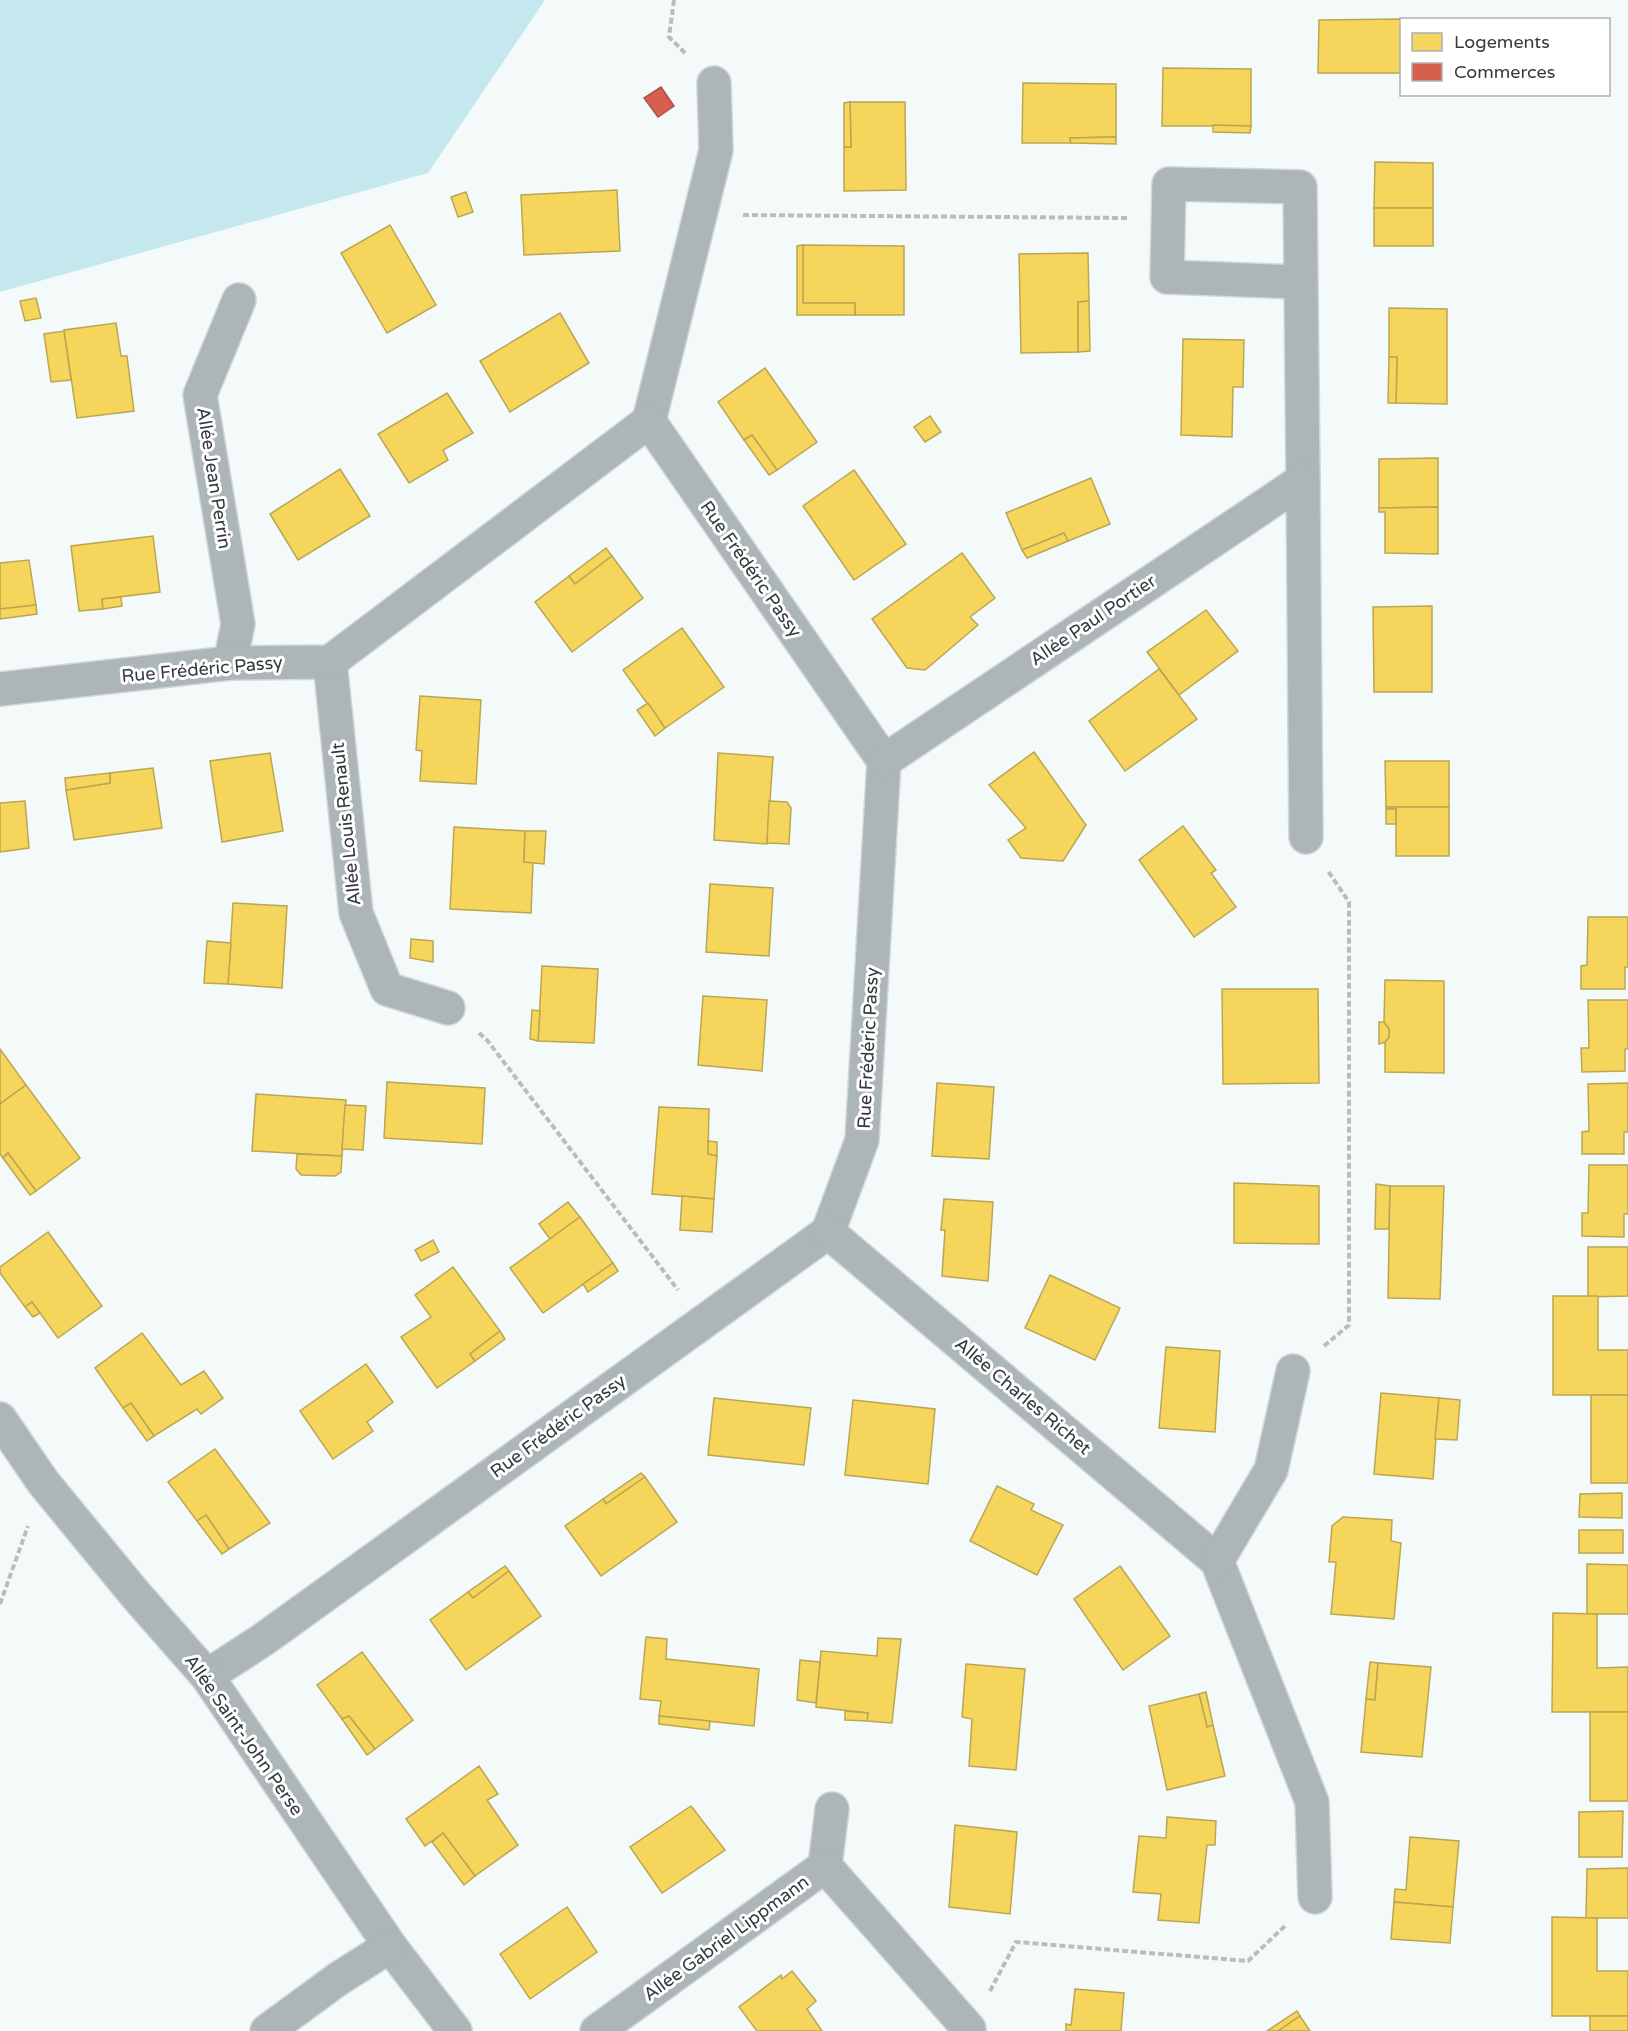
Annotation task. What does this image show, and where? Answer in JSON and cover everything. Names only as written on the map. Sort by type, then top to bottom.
[{"type":"street","points":[[330,662],[649,421],[716,150],[714,83]]},
{"type":"street","points":[[1299,282],[1167,277],[1169,184],[1300,187],[1305,837]]},
{"type":"street","name":"Allée Jean Perrin","points":[[230,663],[238,624],[200,395],[239,300]]},
{"type":"street","name":"Rue Frédéric Passy","points":[[207,1676],[264,1639],[828,1232],[862,1140],[884,761],[649,421]]},
{"type":"street","name":"Allée Paul Portier","points":[[884,761],[1303,480]]},
{"type":"street","name":"Rue Frédéric Passy","points":[[0,689],[230,663],[330,662]]},
{"type":"street","name":"Allée Louis Renault","points":[[330,662],[356,913],[387,989],[448,1008]]},
{"type":"street","name":"Allée Charles Richet","points":[[828,1232],[1217,1561],[1312,1802],[1315,1897]]},
{"type":"street","points":[[1217,1561],[1271,1470],[1293,1371]]},
{"type":"street","name":"Allée Saint-John Perse","points":[[0,1419],[44,1482],[135,1594],[207,1676],[390,1946],[455,2031]]},
{"type":"street","points":[[825,1866],[832,1809]]},
{"type":"street","name":"Allée Gabriel Lippmann","points":[[597,2031],[825,1866],[969,2029]]},
{"type":"street","points":[[267,2031],[338,1979],[390,1946]]},
{"type":"path","points":[[674,0],[669,37],[714,83]]},
{"type":"path","points":[[700,209],[733,215],[1167,219]]},
{"type":"path","points":[[1293,1371],[1349,1325],[1349,902],[1305,837]]},
{"type":"path","points":[[448,1008],[487,1040],[703,1322]]},
{"type":"path","points":[[0,1604],[44,1482]]},
{"type":"path","points":[[969,2029],[1016,1942],[1248,1961],[1315,1897]]},
{"type":"shaded area","points":[[0,0],[545,0],[428,173],[0,292]]},
{"type":"building: Logements","points":[[1400,19],[1400,73],[1318,73],[1319,20]]},
{"type":"building: Logements","points":[[1163,68],[1251,69],[1251,126],[1162,126]]},
{"type":"building: Logements","points":[[1023,83],[1116,84],[1116,137],[1070,138],[1071,143],[1022,143]]},
{"type":"building: Logements","points":[[850,102],[905,102],[906,190],[844,191],[844,147],[851,147]]},
{"type":"building: Logements","points":[[850,102],[851,147],[844,147],[844,103]]},
{"type":"building: Logements","points":[[1213,125],[1251,126],[1250,133],[1213,132]]},
{"type":"building: Logements","points":[[1116,137],[1116,144],[1071,143],[1070,138]]},
{"type":"building: Logements","points":[[1375,162],[1433,163],[1433,208],[1374,208]]},
{"type":"building: Logements","points":[[617,190],[620,251],[524,255],[521,195]]},
{"type":"building: Logements","points":[[466,192],[473,212],[458,217],[451,197]]},
{"type":"building: Logements","points":[[1374,208],[1433,208],[1433,246],[1374,246]]},
{"type":"building: Logements","points":[[390,225],[436,305],[387,333],[341,253]]},
{"type":"building: Logements","points":[[803,245],[904,246],[904,315],[855,315],[855,303],[803,303]]},
{"type":"building: Logements","points":[[803,245],[803,303],[855,303],[855,315],[797,315],[797,246]]},
{"type":"building: Logements","points":[[1088,253],[1089,301],[1078,302],[1078,352],[1021,353],[1019,254]]},
{"type":"building: Logements","points":[[36,298],[41,318],[25,321],[20,301]]},
{"type":"building: Logements","points":[[1089,301],[1090,351],[1078,352],[1078,302]]},
{"type":"building: Logements","points":[[1389,308],[1447,309],[1447,404],[1396,403],[1397,357],[1389,357]]},
{"type":"building: Logements","points":[[560,313],[589,363],[510,412],[480,361]]},
{"type":"building: Logements","points":[[116,323],[121,356],[127,356],[134,411],[77,418],[64,330]]},
{"type":"building: Logements","points":[[64,331],[71,380],[51,382],[44,334]]},
{"type":"building: Logements","points":[[1183,339],[1244,340],[1243,387],[1233,387],[1232,437],[1181,435]]},
{"type":"building: Logements","points":[[1389,357],[1397,357],[1396,403],[1388,403]]},
{"type":"building: Logements","points":[[765,368],[817,442],[777,470],[752,435],[744,440],[718,402]]},
{"type":"building: Logements","points":[[447,393],[473,433],[443,450],[448,460],[409,483],[378,434]]},
{"type":"building: Logements","points":[[930,416],[941,432],[925,442],[914,427]]},
{"type":"building: Logements","points":[[752,435],[777,470],[769,475],[744,440]]},
{"type":"building: Logements","points":[[1438,458],[1438,507],[1379,508],[1379,459]]},
{"type":"building: Logements","points":[[340,469],[370,516],[298,560],[270,514]]},
{"type":"building: Logements","points":[[854,470],[906,544],[854,580],[803,506]]},
{"type":"building: Logements","points":[[1091,478],[1110,524],[1068,541],[1064,533],[1022,550],[1006,513]]},
{"type":"building: Logements","points":[[1438,507],[1438,554],[1385,553],[1385,512],[1379,512],[1379,508]]},
{"type":"building: Logements","points":[[1064,533],[1068,541],[1027,558],[1022,550]]},
{"type":"building: Logements","points":[[153,536],[160,592],[102,599],[103,609],[79,611],[71,546]]},
{"type":"building: Logements","points":[[606,548],[612,556],[575,584],[569,576]]},
{"type":"building: Logements","points":[[962,553],[995,598],[970,617],[978,625],[925,670],[907,668],[872,619]]},
{"type":"building: Logements","points":[[612,556],[643,598],[572,652],[535,602],[569,576],[575,584]]},
{"type":"building: Logements","points":[[29,560],[36,605],[0,609],[0,563]]},
{"type":"building: Logements","points":[[121,597],[122,606],[103,609],[102,599]]},
{"type":"building: Logements","points":[[36,605],[37,614],[0,619],[0,609]]},
{"type":"building: Logements","points":[[1432,606],[1432,692],[1374,692],[1373,607]]},
{"type":"building: Logements","points":[[1206,610],[1238,651],[1179,695],[1147,652]]},
{"type":"building: Logements","points":[[682,628],[724,687],[665,728],[623,670]]},
{"type":"building: Logements","points":[[1159,669],[1197,719],[1125,771],[1089,721]]},
{"type":"building: Logements","points":[[420,696],[481,700],[476,784],[420,781],[422,751],[416,750]]},
{"type":"building: Logements","points":[[648,703],[665,728],[655,736],[637,710]]},
{"type":"building: Logements","points":[[1034,752],[1086,825],[1063,861],[1021,858],[1008,840],[1026,828],[989,785]]},
{"type":"building: Logements","points":[[270,753],[283,831],[222,842],[210,761]]},
{"type":"building: Logements","points":[[718,753],[773,757],[767,844],[714,840]]},
{"type":"building: Logements","points":[[1385,761],[1449,761],[1449,807],[1386,807]]},
{"type":"building: Logements","points":[[153,768],[162,828],[74,840],[66,790],[110,783],[110,773]]},
{"type":"building: Logements","points":[[110,773],[110,783],[66,790],[65,778]]},
{"type":"building: Logements","points":[[25,801],[29,848],[0,852],[0,803]]},
{"type":"building: Logements","points":[[769,801],[787,802],[791,808],[789,844],[767,843]]},
{"type":"building: Logements","points":[[1386,807],[1449,807],[1449,856],[1396,856],[1396,809],[1386,809]]},
{"type":"building: Logements","points":[[1386,809],[1396,809],[1396,824],[1386,824]]},
{"type":"building: Logements","points":[[1183,826],[1216,870],[1211,873],[1236,907],[1194,937],[1139,860]]},
{"type":"building: Logements","points":[[454,827],[525,831],[524,862],[533,862],[531,913],[450,909]]},
{"type":"building: Logements","points":[[525,831],[546,831],[544,864],[524,862]]},
{"type":"building: Logements","points":[[710,884],[773,888],[769,956],[706,952]]},
{"type":"building: Logements","points":[[233,903],[287,906],[282,988],[228,984]]},
{"type":"building: Logements","points":[[1588,917],[1628,917],[1628,967],[1625,967],[1625,989],[1581,989],[1581,966],[1587,965]]},
{"type":"building: Logements","points":[[411,939],[433,941],[433,962],[410,958]]},
{"type":"building: Logements","points":[[207,941],[231,943],[228,984],[204,983]]},
{"type":"building: Logements","points":[[542,966],[598,969],[594,1043],[538,1041]]},
{"type":"building: Logements","points":[[1385,980],[1444,981],[1444,1073],[1385,1072],[1385,1042],[1389,1037],[1389,1029],[1384,1022]]},
{"type":"building: Logements","points":[[1222,989],[1318,989],[1319,1083],[1223,1084]]},
{"type":"building: Logements","points":[[703,996],[767,1000],[762,1071],[698,1065]]},
{"type":"building: Logements","points":[[1588,1000],[1628,1000],[1628,1049],[1625,1049],[1625,1071],[1582,1072],[1581,1048],[1589,1048]]},
{"type":"building: Logements","points":[[532,1010],[540,1011],[538,1041],[530,1039]]},
{"type":"building: Logements","points":[[1379,1022],[1384,1022],[1389,1029],[1389,1037],[1385,1042],[1379,1044]]},
{"type":"building: Logements","points":[[0,1049],[26,1085],[0,1104]]},
{"type":"building: Logements","points":[[387,1082],[485,1088],[482,1144],[384,1138]]},
{"type":"building: Logements","points":[[937,1083],[994,1087],[989,1159],[932,1156]]},
{"type":"building: Logements","points":[[1628,1083],[1628,1132],[1624,1132],[1624,1154],[1582,1154],[1582,1132],[1589,1131],[1588,1084]]},
{"type":"building: Logements","points":[[26,1085],[80,1158],[36,1191],[8,1153],[3,1158],[0,1154],[0,1104]]},
{"type":"building: Logements","points":[[256,1094],[346,1100],[342,1156],[252,1151]]},
{"type":"building: Logements","points":[[345,1105],[366,1106],[363,1150],[342,1149]]},
{"type":"building: Logements","points":[[659,1107],[709,1109],[708,1154],[717,1156],[714,1199],[652,1194]]},
{"type":"building: Logements","points":[[708,1141],[717,1142],[717,1156],[708,1154]]},
{"type":"building: Logements","points":[[8,1153],[36,1191],[30,1195],[3,1158]]},
{"type":"building: Logements","points":[[297,1154],[342,1156],[341,1172],[335,1176],[301,1175],[296,1169]]},
{"type":"building: Logements","points":[[1589,1165],[1628,1165],[1628,1214],[1624,1214],[1624,1237],[1582,1236],[1582,1213],[1588,1213]]},
{"type":"building: Logements","points":[[1234,1183],[1319,1186],[1319,1244],[1234,1243]]},
{"type":"building: Logements","points":[[1376,1184],[1390,1186],[1389,1229],[1375,1229]]},
{"type":"building: Logements","points":[[1390,1186],[1444,1186],[1440,1299],[1388,1298]]},
{"type":"building: Logements","points":[[682,1196],[714,1199],[712,1232],[680,1230]]},
{"type":"building: Logements","points":[[944,1199],[993,1202],[988,1281],[942,1276],[945,1230],[941,1230]]},
{"type":"building: Logements","points":[[568,1202],[580,1217],[550,1239],[539,1224]]},
{"type":"building: Logements","points":[[580,1217],[613,1263],[543,1313],[510,1268]]},
{"type":"building: Logements","points":[[48,1232],[102,1306],[58,1338],[32,1302],[25,1307],[0,1273],[0,1267]]},
{"type":"building: Logements","points":[[433,1240],[439,1252],[421,1261],[415,1250]]},
{"type":"building: Logements","points":[[1588,1247],[1628,1247],[1628,1296],[1588,1297]]},
{"type":"building: Logements","points":[[613,1263],[618,1271],[588,1292],[583,1284]]},
{"type":"building: Logements","points":[[453,1267],[500,1331],[470,1354],[475,1361],[437,1388],[401,1337],[431,1317],[415,1295]]},
{"type":"building: Logements","points":[[1050,1275],[1120,1308],[1095,1360],[1025,1328]]},
{"type":"building: Logements","points":[[1553,1296],[1598,1296],[1598,1350],[1628,1350],[1628,1395],[1553,1395]]},
{"type":"building: Logements","points":[[32,1302],[40,1313],[33,1317],[25,1307]]},
{"type":"building: Logements","points":[[500,1331],[505,1339],[475,1361],[470,1354]]},
{"type":"building: Logements","points":[[142,1333],[181,1385],[204,1371],[223,1398],[201,1414],[197,1409],[154,1436],[131,1403],[123,1408],[95,1368]]},
{"type":"building: Logements","points":[[1166,1347],[1220,1351],[1215,1432],[1159,1428]]},
{"type":"building: Logements","points":[[366,1364],[393,1402],[367,1422],[373,1431],[333,1459],[300,1411]]},
{"type":"building: Logements","points":[[1381,1393],[1439,1398],[1433,1479],[1374,1474]]},
{"type":"building: Logements","points":[[1591,1395],[1628,1395],[1628,1483],[1591,1483]]},
{"type":"building: Logements","points":[[714,1398],[811,1408],[804,1465],[708,1455]]},
{"type":"building: Logements","points":[[1439,1398],[1460,1400],[1457,1440],[1435,1439]]},
{"type":"building: Logements","points":[[853,1400],[935,1409],[928,1484],[845,1475]]},
{"type":"building: Logements","points":[[131,1403],[154,1436],[147,1441],[123,1408]]},
{"type":"building: Logements","points":[[215,1449],[270,1523],[229,1549],[206,1515],[197,1521],[168,1482]]},
{"type":"building: Logements","points":[[641,1473],[645,1477],[606,1504],[603,1499]]},
{"type":"building: Logements","points":[[645,1477],[677,1522],[601,1576],[565,1526],[603,1499],[606,1504]]},
{"type":"building: Logements","points":[[997,1486],[1034,1504],[1031,1510],[1063,1525],[1037,1575],[970,1541]]},
{"type":"building: Logements","points":[[1622,1493],[1622,1518],[1579,1517],[1580,1494]]},
{"type":"building: Logements","points":[[206,1515],[229,1549],[222,1554],[197,1521]]},
{"type":"building: Logements","points":[[1343,1517],[1392,1520],[1391,1541],[1401,1543],[1394,1619],[1331,1614],[1336,1562],[1329,1562],[1332,1526]]},
{"type":"building: Logements","points":[[1579,1530],[1623,1530],[1623,1553],[1579,1553]]},
{"type":"building: Logements","points":[[1587,1564],[1628,1565],[1628,1614],[1587,1614]]},
{"type":"building: Logements","points":[[505,1566],[509,1571],[473,1598],[468,1592]]},
{"type":"building: Logements","points":[[1120,1566],[1170,1636],[1123,1670],[1074,1599]]},
{"type":"building: Logements","points":[[509,1571],[541,1616],[466,1670],[430,1620],[468,1592],[473,1598]]},
{"type":"building: Logements","points":[[1553,1613],[1597,1614],[1597,1668],[1628,1667],[1628,1712],[1552,1712]]},
{"type":"building: Logements","points":[[646,1637],[667,1639],[666,1659],[759,1669],[754,1726],[659,1716],[661,1701],[640,1699]]},
{"type":"building: Logements","points":[[878,1638],[901,1639],[892,1723],[867,1721],[868,1713],[816,1707],[821,1651],[877,1656]]},
{"type":"building: Logements","points":[[362,1652],[413,1720],[375,1749],[349,1716],[342,1719],[317,1685]]},
{"type":"building: Logements","points":[[800,1660],[820,1662],[816,1703],[797,1700]]},
{"type":"building: Logements","points":[[1370,1662],[1378,1663],[1375,1700],[1366,1699]]},
{"type":"building: Logements","points":[[1378,1663],[1431,1667],[1422,1757],[1361,1752],[1366,1699],[1375,1700]]},
{"type":"building: Logements","points":[[966,1664],[1025,1669],[1016,1770],[969,1766],[972,1719],[962,1717]]},
{"type":"building: Logements","points":[[1206,1692],[1213,1725],[1207,1727],[1199,1694]]},
{"type":"building: Logements","points":[[1199,1694],[1207,1727],[1213,1725],[1225,1776],[1167,1790],[1149,1706]]},
{"type":"building: Logements","points":[[845,1711],[868,1713],[867,1721],[845,1720]]},
{"type":"building: Logements","points":[[1590,1712],[1628,1712],[1628,1801],[1590,1801]]},
{"type":"building: Logements","points":[[349,1716],[375,1749],[367,1755],[342,1719]]},
{"type":"building: Logements","points":[[659,1716],[710,1721],[709,1730],[659,1724]]},
{"type":"building: Logements","points":[[479,1766],[498,1794],[487,1800],[518,1845],[475,1876],[443,1833],[425,1846],[406,1819]]},
{"type":"building: Logements","points":[[691,1806],[725,1850],[662,1893],[630,1847]]},
{"type":"building: Logements","points":[[1623,1811],[1622,1857],[1579,1857],[1579,1812]]},
{"type":"building: Logements","points":[[1167,1817],[1216,1821],[1215,1845],[1207,1845],[1199,1923],[1158,1920],[1161,1894],[1133,1892],[1139,1836],[1166,1838]]},
{"type":"building: Logements","points":[[955,1825],[1017,1832],[1010,1914],[949,1907]]},
{"type":"building: Logements","points":[[443,1833],[475,1876],[464,1885],[432,1842]]},
{"type":"building: Logements","points":[[1410,1837],[1459,1841],[1453,1907],[1394,1902],[1395,1889],[1406,1890]]},
{"type":"building: Logements","points":[[1628,1868],[1628,1918],[1586,1918],[1587,1869]]},
{"type":"building: Logements","points":[[1394,1902],[1453,1907],[1450,1943],[1391,1939]]},
{"type":"building: Logements","points":[[567,1907],[597,1952],[530,1999],[500,1954]]},
{"type":"building: Logements","points":[[1552,1917],[1597,1918],[1597,1971],[1628,1971],[1628,2016],[1552,2016]]},
{"type":"building: Logements","points":[[792,1971],[816,2001],[807,2009],[822,2031],[757,2031],[739,2007],[781,1975],[782,1979]]},
{"type":"building: Logements","points":[[1075,1989],[1124,1993],[1121,2031],[1066,2031],[1066,2024],[1071,2025]]},
{"type":"building: Logements","points":[[1297,2011],[1300,2016],[1278,2031],[1267,2031]]},
{"type":"building: Logements","points":[[1300,2016],[1310,2031],[1278,2031]]},
{"type":"building: Logements","points":[[1590,2016],[1628,2016],[1628,2031],[1590,2031]]},
{"type":"building: Commerces","points":[[661,87],[674,106],[658,117],[644,98]]}]
